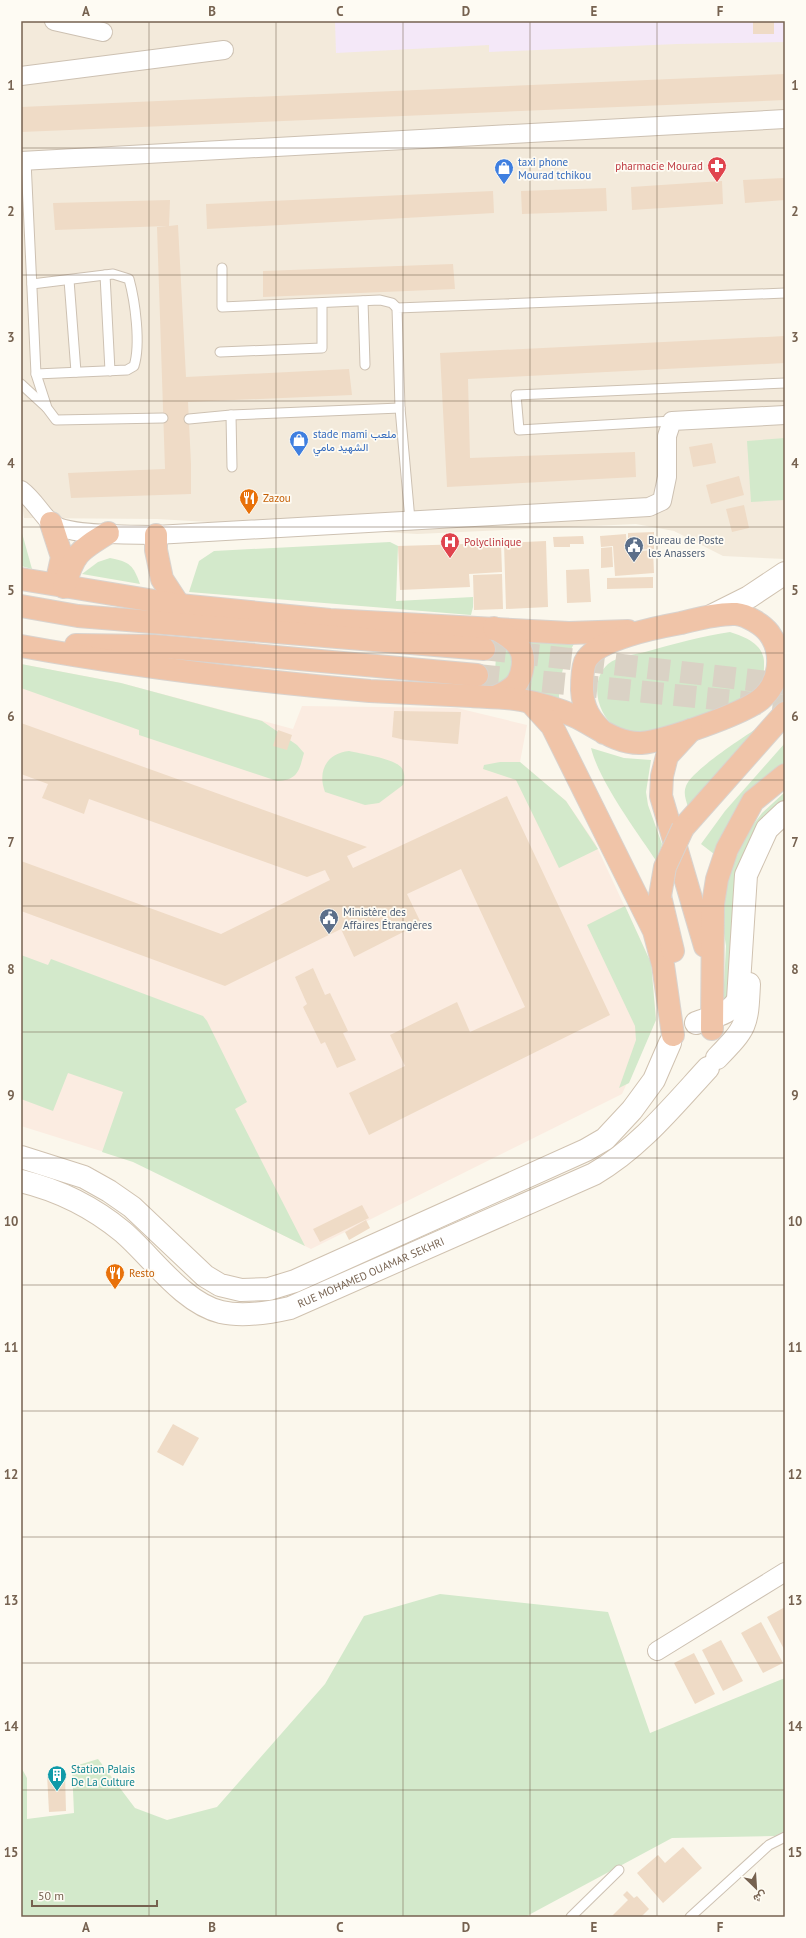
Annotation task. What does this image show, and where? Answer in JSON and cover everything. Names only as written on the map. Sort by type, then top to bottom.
[{"type":"highway","points":[[51,523],[62,557],[60,586]]},
{"type":"highway","points":[[60,586],[73,559],[88,545],[108,533]]},
{"type":"highway","points":[[156,535],[156,550],[162,579],[179,605]]},
{"type":"highway","points":[[21,580],[179,605],[330,620],[569,633],[643,630]]},
{"type":"highway","points":[[21,606],[78,616],[484,649]]},
{"type":"highway","points":[[21,645],[96,660],[187,672],[371,691],[495,697],[521,700],[531,703],[578,707],[604,733],[621,740],[640,743],[671,737],[732,714],[760,700],[770,689],[777,675],[779,656],[769,632],[755,622],[738,614],[711,616],[643,630],[616,640],[599,649],[586,660],[578,707],[567,747],[571,761]]},
{"type":"highway","points":[[494,628],[508,636],[520,648],[523,661],[521,672],[516,684],[508,691],[495,697]]},
{"type":"highway","points":[[21,645],[154,646],[477,675]]},
{"type":"highway","points":[[531,703],[552,726],[571,761],[654,931],[663,964],[672,1031]]},
{"type":"highway","points":[[672,1031],[674,951],[660,896],[665,867],[683,828],[785,713]]},
{"type":"highway","points":[[691,729],[668,756],[662,776],[661,796],[702,932],[712,972]]},
{"type":"highway","points":[[707,1023],[712,972],[713,904],[717,879],[727,849],[753,801],[785,775]]},
{"type":"street","points":[[54,21],[103,32]]},
{"type":"street","points":[[21,76],[224,50]]},
{"type":"street","points":[[23,161],[785,119]]},
{"type":"street","points":[[21,490],[40,508],[51,523],[76,532],[156,535],[649,507],[662,501],[667,478],[667,436],[672,421],[785,415]]},
{"type":"street","points":[[711,616],[749,597],[785,573]]},
{"type":"street","points":[[777,675],[785,645]]},
{"type":"street","points":[[21,1157],[84,1177],[109,1191],[132,1207],[205,1276],[220,1285],[241,1290],[269,1289],[302,1278],[586,1150],[605,1139],[632,1110],[654,1080],[672,1031],[683,1025],[707,1023],[732,1008],[737,1002],[740,995],[744,881],[767,829],[785,812]]},
{"type":"street","name":"RUE MOHAMED OUAMAR SEKHRI","points":[[21,1181],[93,1209],[123,1232],[177,1285],[197,1301],[220,1312],[269,1313],[290,1308],[594,1174],[614,1162],[632,1147],[738,1036],[746,1020],[754,881],[758,847]]},
{"type":"street","points":[[672,1031],[672,1059],[681,1067],[692,1072],[700,1071],[712,1063],[719,1043],[707,1023]]},
{"type":"street","points":[[656,1651],[785,1572]]},
{"type":"lane","points":[[23,161],[32,284],[36,374],[47,408]]},
{"type":"lane","points":[[222,268],[222,307],[386,301],[392,303],[397,308],[400,408],[410,520]]},
{"type":"lane","points":[[32,284],[113,274],[129,279],[133,292],[138,354],[134,366],[128,370],[36,374]]},
{"type":"lane","points":[[105,275],[110,371]]},
{"type":"lane","points":[[69,280],[76,372]]},
{"type":"lane","points":[[397,308],[785,293]]},
{"type":"lane","points":[[363,301],[365,365]]},
{"type":"lane","points":[[220,352],[322,348],[322,303]]},
{"type":"lane","points":[[672,421],[519,430],[516,395],[785,383]]},
{"type":"lane","points":[[21,384],[47,408],[56,420],[163,418]]},
{"type":"lane","points":[[189,419],[231,415],[400,408]]},
{"type":"lane","points":[[231,415],[232,467]]},
{"type":"lane","points":[[690,1917],[769,1845],[785,1837]]},
{"type":"lane","points":[[571,1917],[619,1870]]},
{"type":"shaded area","points":[[21,21],[785,21],[785,559],[723,556],[674,531],[636,524],[417,534],[157,519],[24,518],[21,495]]},
{"type":"shaded area","points":[[335,21],[785,21],[785,42],[677,44],[489,52],[489,45],[336,53]]},
{"type":"shaded area","name":"Ministère des Affaires Étrangères","points":[[21,664],[121,683],[293,729],[302,706],[457,708],[527,725],[520,762],[566,801],[595,843],[651,963],[656,1020],[622,1094],[311,1249],[133,1161],[21,1126]]},
{"type":"green space","points":[[785,438],[785,500],[751,502],[747,441]]},
{"type":"green space","points":[[21,532],[22,533],[32,569],[21,566]]},
{"type":"green space","points":[[390,542],[398,546],[396,601],[473,597],[471,615],[189,592],[199,561],[214,551]]},
{"type":"green space","points":[[110,558],[130,565],[133,568],[140,584],[82,574],[98,562]]},
{"type":"green space","points":[[730,632],[748,639],[758,647],[761,652],[764,671],[762,680],[755,690],[744,698],[717,711],[650,735],[622,730],[616,728],[609,722],[600,706],[597,688],[602,671],[612,661],[688,640]]},
{"type":"green space","points":[[521,639],[575,642],[568,655],[563,670],[559,700],[518,690]]},
{"type":"green space","points":[[497,640],[516,658],[511,681],[494,688]]},
{"type":"green space","points":[[21,664],[121,683],[262,721],[297,745],[304,753],[301,765],[299,770],[289,779],[277,781],[139,735],[139,730],[21,688]]},
{"type":"green space","points":[[761,726],[688,807],[685,791],[690,779],[720,754]]},
{"type":"green space","points":[[785,743],[785,764],[778,768],[714,854],[701,844],[725,811]]},
{"type":"green space","points":[[591,748],[624,758],[651,760],[646,792],[648,805],[662,844],[657,862],[610,791],[595,761]]},
{"type":"green space","points":[[349,751],[384,759],[397,764],[401,767],[404,773],[403,785],[379,803],[365,805],[325,792],[322,777],[326,764],[335,755],[341,752]]},
{"type":"green space","points":[[500,762],[520,762],[566,801],[598,849],[559,868],[516,780],[483,769],[484,765]]},
{"type":"green space","points":[[785,792],[785,803],[766,817],[738,985],[723,1003],[726,946],[722,920],[723,892],[741,845],[753,825],[762,813]]},
{"type":"green space","points":[[625,906],[651,963],[656,1020],[629,1083],[619,1088],[636,1040],[635,1026],[587,925]]},
{"type":"green space","points":[[21,955],[48,965],[51,959],[203,1016],[207,1021],[247,1102],[235,1109],[305,1246],[133,1162],[102,1152],[123,1092],[68,1073],[53,1111],[21,1099]]},
{"type":"green space","points":[[440,1594],[608,1612],[650,1733],[785,1678],[785,1831],[775,1836],[672,1838],[525,1917],[21,1917],[21,1767],[27,1778],[27,1819],[74,1813],[72,1767],[98,1759],[135,1808],[167,1820],[217,1807],[325,1684],[364,1616]]},
{"type":"building","points":[[753,21],[774,21],[774,34],[753,34]]},
{"type":"building","points":[[785,74],[785,100],[21,132],[21,107]]},
{"type":"building","points":[[785,178],[785,200],[745,203],[743,180]]},
{"type":"building","points":[[722,181],[723,204],[632,210],[631,187]]},
{"type":"building","points":[[606,188],[607,211],[522,214],[521,191]]},
{"type":"building","points":[[493,191],[494,213],[207,229],[206,204]]},
{"type":"building","points":[[170,200],[169,226],[178,225],[186,377],[349,369],[352,395],[188,402],[191,494],[71,498],[68,473],[165,469],[157,227],[167,226],[55,230],[53,203]]},
{"type":"building","points":[[453,264],[455,289],[263,297],[263,271]]},
{"type":"building","points":[[785,336],[785,363],[468,379],[470,458],[635,452],[636,477],[447,487],[440,353]]},
{"type":"building","points":[[712,443],[716,463],[693,467],[689,447]]},
{"type":"building","points":[[739,476],[744,495],[711,504],[706,485]]},
{"type":"building","points":[[744,505],[749,528],[732,532],[726,509]]},
{"type":"building","points":[[654,532],[654,549],[628,550],[628,533]]},
{"type":"building","name":"Bureau de Poste les Anassers","points":[[626,534],[627,552],[653,550],[654,573],[615,576],[613,546],[601,547],[600,536]]},
{"type":"building","points":[[583,536],[584,544],[570,544],[570,547],[554,547],[553,537]]},
{"type":"building","points":[[546,541],[548,607],[506,609],[504,543]]},
{"type":"building","name":"Polyclinique","points":[[501,543],[502,572],[469,574],[470,587],[400,590],[398,546]]},
{"type":"building","points":[[612,547],[613,567],[601,568],[601,548]]},
{"type":"building","points":[[589,569],[591,602],[567,603],[566,570]]},
{"type":"building","points":[[502,574],[503,609],[474,610],[473,575]]},
{"type":"building","points":[[653,577],[653,588],[607,589],[607,578]]},
{"type":"building","points":[[394,711],[461,712],[458,744],[405,740],[392,737]]},
{"type":"building","points":[[21,723],[367,847],[347,856],[353,868],[507,796],[610,1015],[369,1135],[349,1093],[405,1066],[390,1035],[457,1002],[470,1032],[525,1007],[461,869],[407,894],[421,923],[354,957],[341,929],[225,986],[21,911],[21,861],[221,934],[330,880],[325,870],[307,877],[89,799],[84,814],[42,798],[48,784],[21,774]]},
{"type":"building","points":[[278,730],[292,735],[287,750],[273,746]]},
{"type":"building","points":[[313,968],[325,995],[330,993],[348,1031],[343,1033],[356,1060],[337,1068],[325,1042],[321,1044],[303,1007],[307,1004],[295,977]]},
{"type":"building","points":[[362,1205],[369,1218],[320,1242],[313,1229]]},
{"type":"building","points":[[366,1220],[370,1228],[349,1240],[345,1232]]},
{"type":"building","points":[[173,1424],[199,1438],[183,1466],[157,1452]]},
{"type":"building","points":[[785,1607],[785,1651],[767,1617]]},
{"type":"building","points":[[761,1622],[783,1663],[763,1673],[741,1633]]},
{"type":"building","points":[[721,1640],[743,1681],[723,1691],[702,1650]]},
{"type":"building","points":[[694,1653],[715,1694],[695,1704],[674,1663]]},
{"type":"building","name":"Station Palais De La Culture","points":[[65,1773],[66,1811],[49,1812],[47,1774]]},
{"type":"building","points":[[683,1847],[702,1868],[663,1903],[637,1873],[658,1855],[665,1863]]},
{"type":"building","points":[[627,1891],[634,1898],[637,1896],[649,1909],[641,1917],[611,1917],[628,1900],[623,1895]]},
{"type":"tunnel","points":[[484,649],[785,684]]},
{"type":"tunnel","points":[[477,675],[785,706]]},
{"type":"place","name":"pharmacie Mourad","points":[[717,183]]},
{"type":"place","name":"taxi phone Mourad tchikou","points":[[504,185]]},
{"type":"place","name":"stade mami ملعب الشهيد مامي","points":[[299,457]]},
{"type":"place","name":"Zazou","points":[[249,515]]},
{"type":"place","name":"Polyclinique","points":[[450,559]]},
{"type":"place","name":"Bureau de Poste les Anassers","points":[[634,563]]},
{"type":"place","name":"Ministère des Affaires Étrangères","points":[[329,935]]},
{"type":"place","name":"Resto","points":[[115,1290]]},
{"type":"place","name":"Station Palais De La Culture","points":[[57,1792]]}]
